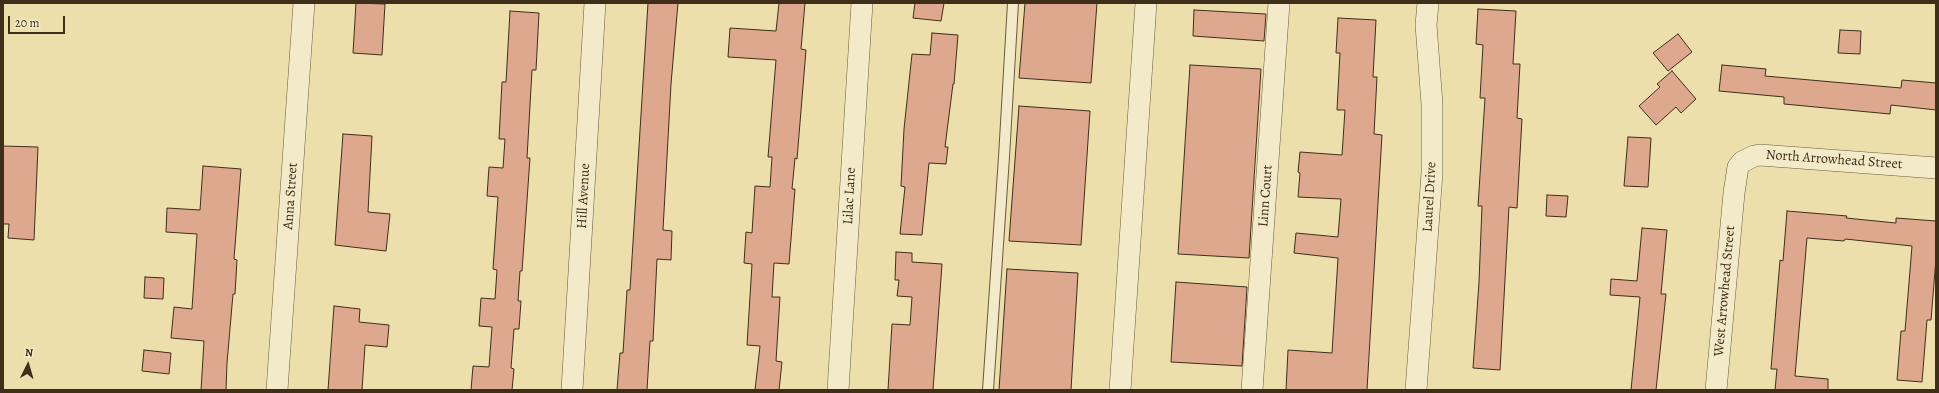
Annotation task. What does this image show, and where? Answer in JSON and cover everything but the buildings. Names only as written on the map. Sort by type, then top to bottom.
[{"type":"street","name":"Anna Street","points":[[277,390],[304,3]]},
{"type":"street","name":"Hill Avenue","points":[[572,390],[595,3]]},
{"type":"street","name":"Lilac Lane","points":[[838,390],[862,3]]},
{"type":"street","points":[[1120,390],[1146,3]]},
{"type":"street","name":"Linn Court","points":[[1252,390],[1279,3]]},
{"type":"street","name":"Laurel Drive","points":[[1416,390],[1432,174],[1432,104],[1426,25],[1428,3]]},
{"type":"street","name":"North Arrowhead Street","points":[[1734,193],[1738,167],[1747,158],[1760,155],[1936,168]]},
{"type":"street","name":"West Arrowhead Street","points":[[1716,390],[1734,193]]},
{"type":"lane","points":[[988,390],[1004,158],[1012,3]]}]
